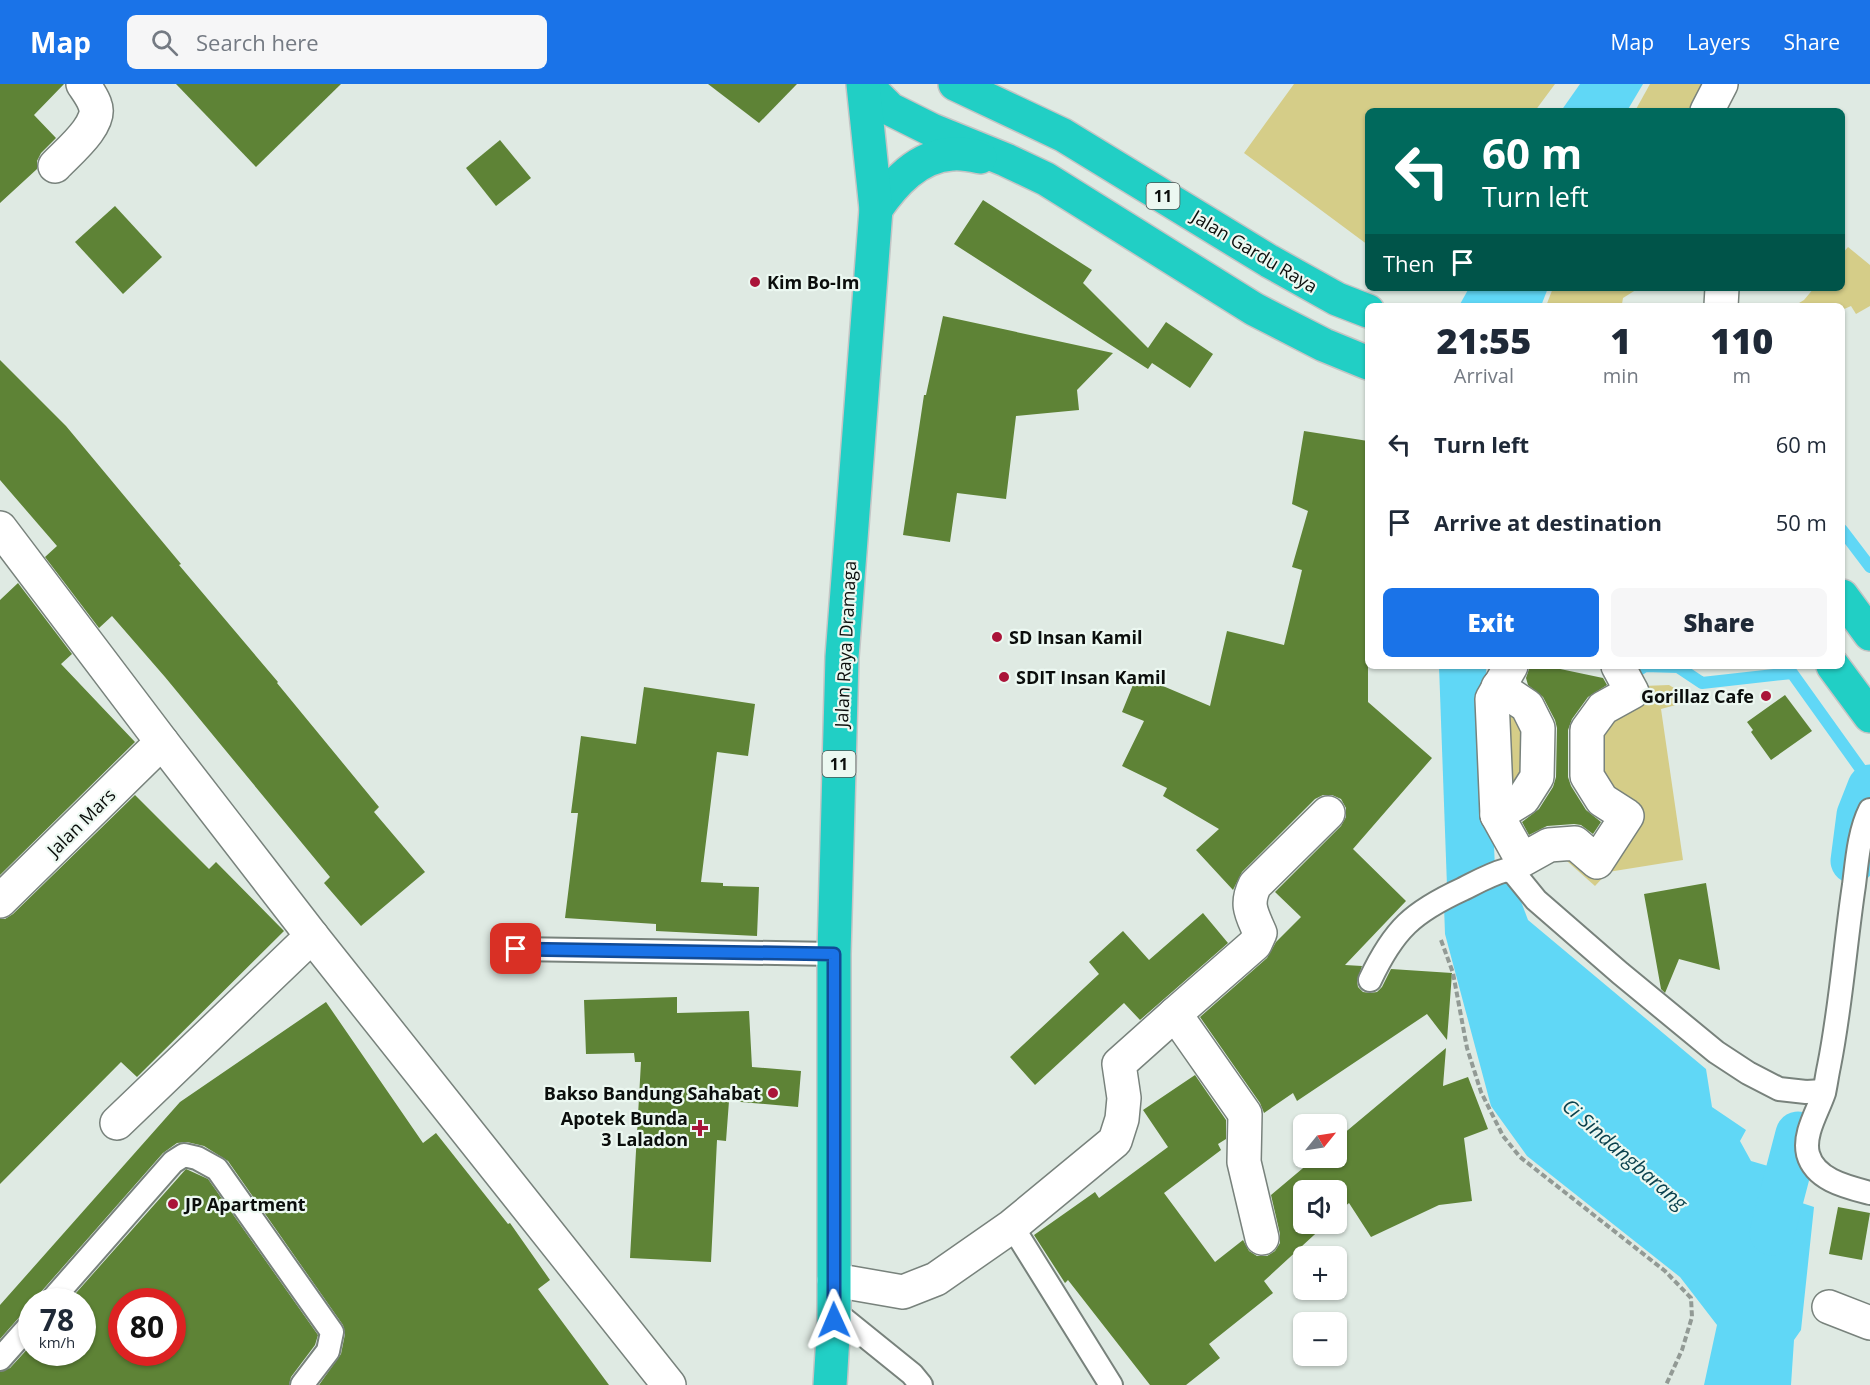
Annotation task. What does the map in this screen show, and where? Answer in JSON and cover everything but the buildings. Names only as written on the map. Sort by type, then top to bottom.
[{"type":"highway","name":"11","points":[[864,84],[890,109],[932,130],[1046,179],[1254,309],[1324,345],[1365,362]]},
{"type":"highway","name":"Jalan Raya Dramaga","points":[[830,1385],[834,1304],[834,954],[842,657],[876,209],[864,84]]},
{"type":"highway","name":"Jalan Gardu Raya","points":[[955,84],[1063,135],[1269,261],[1337,299],[1365,310]]},
{"type":"highway","points":[[876,209],[902,176],[934,157],[954,153],[1006,160]]},
{"type":"highway","points":[[1845,600],[1870,634]]},
{"type":"highway","points":[[1835,669],[1870,716]]},
{"type":"highway","points":[[834,1304],[854,1385]]},
{"type":"street","points":[[55,166],[94,124],[97,113],[95,105],[83,84]]},
{"type":"street","points":[[1709,108],[1721,84]]},
{"type":"street","points":[[5,545],[669,1385]]},
{"type":"street","points":[[1497,815],[1523,799],[1532,790],[1537,777],[1538,728],[1535,715],[1504,676],[1492,699],[1497,815],[1512,868],[1549,845],[1575,843],[1597,862],[1627,816],[1602,800],[1587,776],[1587,730],[1603,708],[1632,692],[1620,669]]},
{"type":"street","name":"Jalan Mars","points":[[0,901],[162,742]]},
{"type":"street","points":[[834,1304],[903,1292],[936,1279],[1012,1226],[1115,1141],[1122,1119],[1124,1098],[1119,1064],[1255,944],[1260,933],[1250,908],[1249,897],[1255,885],[1328,813]]},
{"type":"street","points":[[117,1123],[312,936]]},
{"type":"street","points":[[1175,1014],[1245,1114],[1244,1162],[1262,1238]]},
{"type":"street","points":[[1829,1307],[1870,1323]]},
{"type":"lane","points":[[1870,810],[1865,820],[1856,872],[1839,1006],[1824,1091],[1806,1146],[1808,1156],[1824,1176],[1870,1193]]},
{"type":"lane","points":[[1370,980],[1381,956],[1400,930],[1416,914],[1512,868],[1536,900],[1716,1052],[1748,1073],[1779,1089],[1824,1091]]},
{"type":"lane","points":[[516,949],[834,954]]},
{"type":"lane","points":[[62,1288],[173,1162],[184,1155],[197,1158],[217,1169],[332,1332],[328,1351],[302,1385]]},
{"type":"lane","points":[[1012,1226],[1111,1385]]},
{"type":"lane","points":[[834,1304],[912,1374],[921,1385]]},
{"type":"lane","points":[[0,1359],[18,1339]]},
{"type":"path","points":[[1433,904],[1452,973],[1467,1048],[1481,1092],[1503,1136],[1520,1157],[1665,1271],[1691,1298],[1692,1317],[1682,1350],[1666,1385]]},
{"type":"shaded area","points":[[1294,84],[1555,84],[1537,108],[1365,108],[1365,243],[1244,153]]},
{"type":"shaded area","points":[[1650,84],[1731,84],[1722,108],[1637,108]]},
{"type":"shaded area","points":[[1848,247],[1870,265],[1870,306],[1856,314],[1851,306],[1845,309],[1845,303],[1799,303],[1812,291],[1845,291],[1845,250]]},
{"type":"shaded area","points":[[1552,291],[1634,291],[1623,298],[1622,303],[1547,303]]},
{"type":"shaded area","points":[[1669,685],[1694,700],[1661,709],[1683,860],[1608,872],[1595,886],[1550,846],[1597,863],[1628,815],[1602,799],[1589,730],[1643,686]]},
{"type":"shaded area","points":[[1498,687],[1526,706],[1536,777],[1504,810]]},
{"type":"water","points":[[1580,84],[1643,84],[1629,108],[1563,108]]},
{"type":"water","points":[[1467,291],[1547,291],[1542,303],[1461,303]]},
{"type":"water","points":[[1439,669],[1486,669],[1495,868],[1447,886]]},
{"type":"water","name":"Ci Sindangbarang","points":[[1512,877],[1528,920],[1706,1069],[1712,1107],[1746,1130],[1740,1141],[1751,1161],[1792,1173],[1802,1203],[1814,1207],[1801,1330],[1794,1340],[1791,1385],[1704,1385],[1717,1325],[1680,1277],[1527,1156],[1491,1106],[1445,934],[1444,906]]},
{"type":"waterway","points":[[1845,534],[1870,567]]},
{"type":"waterway","points":[[1630,669],[1633,674],[1640,669]]},
{"type":"waterway","points":[[1681,669],[1702,683],[1792,673],[1870,782]]},
{"type":"waterway","points":[[1853,861],[1859,815],[1870,787]]},
{"type":"waterway","points":[[1772,1233],[1798,1134]]},
{"type":"place","name":"Kim Bo-Im","points":[[755,282]]},
{"type":"place","name":"SD Insan Kamil","points":[[997,637]]},
{"type":"place","name":"SDIT Insan Kamil","points":[[1004,677]]},
{"type":"place","name":"Gorillaz Cafe","points":[[1766,696]]},
{"type":"place","name":"Bakso Bandung Sahabat","points":[[773,1093]]},
{"type":"place","name":"Apotek Bunda 3 Laladon","points":[[700,1128]]},
{"type":"place","name":"JP Apartment","points":[[173,1204]]},
{"type":"route","points":[[516,949],[834,954],[834,1320]]}]
